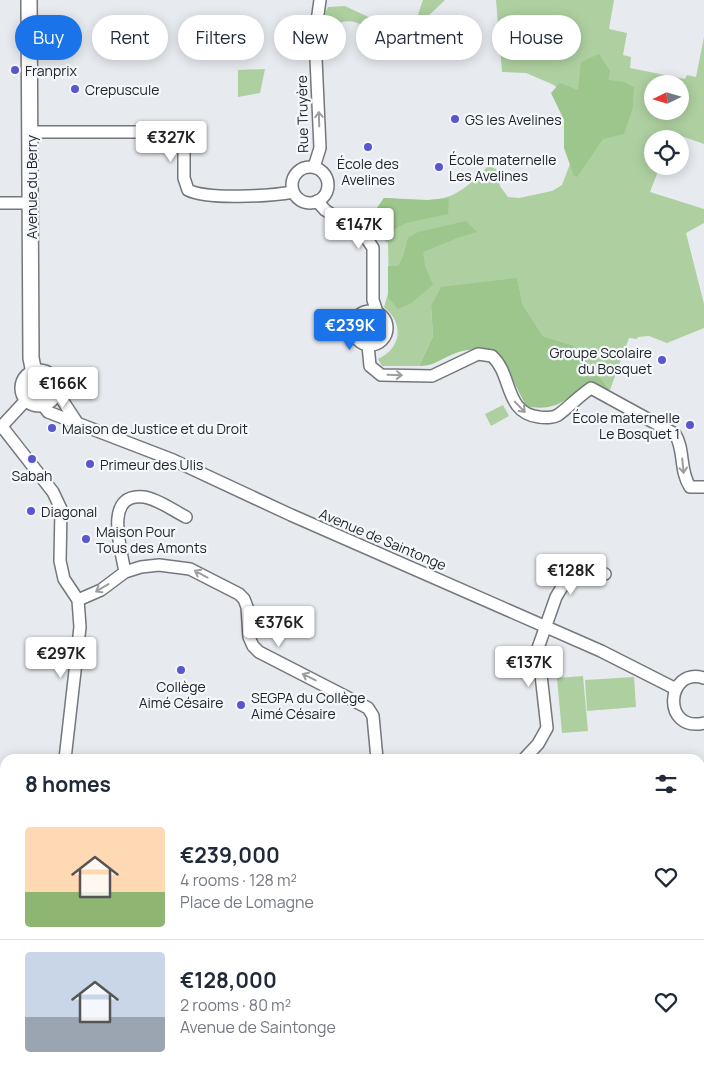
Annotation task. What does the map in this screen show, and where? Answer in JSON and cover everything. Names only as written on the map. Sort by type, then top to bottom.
[{"type":"street","name":"Avenue du Berry","points":[[29,0],[32,370],[34,374]]},
{"type":"street","name":"Rue Truyère","points":[[314,167],[320,148],[314,46],[320,0]]},
{"type":"street","points":[[31,132],[175,132],[184,141],[184,178],[188,190],[204,195],[276,195],[293,192]]},
{"type":"street","points":[[314,167],[323,172],[328,180],[326,193],[317,201],[306,203],[293,192],[292,180],[302,168],[314,167]]},
{"type":"street","points":[[317,201],[326,210],[369,241],[373,248],[374,300],[377,312],[387,324],[386,334],[379,343],[368,345],[358,340],[355,336],[353,324],[360,314],[377,312]]},
{"type":"street","points":[[0,202],[31,203]]},
{"type":"street","points":[[368,345],[370,366],[381,375],[432,376],[478,354],[492,356],[502,369],[516,407],[529,415],[540,418],[556,416],[576,398],[591,388],[675,434],[680,442],[684,478],[690,487],[704,487]]},
{"type":"street","points":[[34,374],[49,375],[55,384],[55,389],[52,399],[42,404],[34,403],[28,399],[24,385],[34,374]]},
{"type":"street","points":[[55,389],[76,421]]},
{"type":"street","points":[[28,399],[1,428],[53,492],[61,509],[60,561],[64,579],[78,600],[80,627],[66,754]]},
{"type":"street","name":"Avenue de Saintonge","points":[[42,404],[48,412],[76,421],[173,460],[291,516],[545,626],[676,688]]},
{"type":"street","points":[[125,572],[117,512],[122,503],[132,498],[145,497],[186,517]]},
{"type":"street","points":[[78,600],[101,590],[125,572],[140,566],[159,565],[190,569],[239,594],[247,607],[250,637],[253,646],[259,652],[368,708],[373,716],[377,754]]},
{"type":"street","points":[[529,754],[538,744],[546,728],[538,648],[561,588],[568,577],[605,574]]},
{"type":"street","points":[[704,678],[686,679],[676,688],[673,702],[678,715],[689,723],[704,723]]},
{"type":"green space","points":[[423,0],[445,0],[429,15],[418,15]]},
{"type":"green space","points":[[496,0],[614,0],[609,29],[627,33],[623,55],[631,57],[630,68],[665,75],[644,75],[644,120],[689,120],[689,75],[696,77],[704,37],[704,144],[689,139],[689,130],[644,130],[644,175],[657,175],[650,192],[704,209],[704,223],[686,233],[704,304],[704,328],[667,343],[649,336],[638,337],[637,339],[629,338],[610,390],[575,346],[543,336],[523,305],[517,279],[431,306],[433,336],[419,366],[382,366],[378,359],[392,348],[398,335],[395,320],[384,307],[389,290],[388,243],[365,225],[384,198],[430,200],[452,195],[463,189],[488,166],[496,169],[500,186],[508,197],[519,198],[552,191],[562,185],[576,148],[565,97],[554,85],[526,73],[502,72],[501,60],[581,60],[581,15],[497,15]]},
{"type":"green space","points":[[345,6],[364,15],[356,15],[356,23],[346,22],[346,15],[325,15],[328,7]]},
{"type":"green space","points":[[599,54],[610,71],[608,80],[624,82],[634,87],[633,107],[624,134],[603,139],[577,177],[574,176],[564,148],[564,120],[551,93],[560,83],[578,90],[581,62]]},
{"type":"green space","points":[[265,69],[260,93],[238,97],[238,70]]},
{"type":"green space","points":[[384,198],[428,200],[449,198],[448,214],[406,223],[380,237],[365,225]]},
{"type":"green space","points":[[466,221],[477,232],[423,252],[425,266],[433,285],[411,303],[398,309],[388,297],[388,266],[398,266],[403,257],[408,238],[418,232]]},
{"type":"green space","points":[[517,278],[523,305],[543,336],[575,346],[610,390],[587,383],[559,404],[545,407],[526,406],[501,356],[495,350],[465,350],[431,364],[419,366],[433,336],[431,306],[441,287]]},
{"type":"green space","points":[[503,405],[509,416],[491,426],[485,414]]},
{"type":"green space","points":[[583,676],[588,731],[562,733],[557,678]]},
{"type":"green space","points":[[634,677],[636,707],[587,711],[585,680]]},
{"type":"place","name":"Franprix","points":[[15,70]]},
{"type":"place","name":"Crepuscule","points":[[75,89]]},
{"type":"place","name":"GS les Avelines","points":[[455,119]]},
{"type":"place","name":"École des Avelines","points":[[368,147]]},
{"type":"place","name":"École maternelle Les Avelines","points":[[439,167]]},
{"type":"place","name":"Groupe Scolaire du Bosquet","points":[[662,360]]},
{"type":"place","name":"École maternelle Le Bosquet 1","points":[[690,425]]},
{"type":"place","name":"Maison de Justice et du Droit","points":[[52,428]]},
{"type":"place","name":"Sabah","points":[[32,459]]},
{"type":"place","name":"Primeur des Ulis","points":[[90,464]]},
{"type":"place","name":"Diagonal","points":[[31,511]]},
{"type":"place","name":"Maison Pour Tous des Amonts","points":[[86,539]]},
{"type":"place","name":"Collège Aimé Césaire","points":[[181,670]]},
{"type":"place","name":"SEGPA du Collège Aimé Césaire","points":[[241,705]]}]
